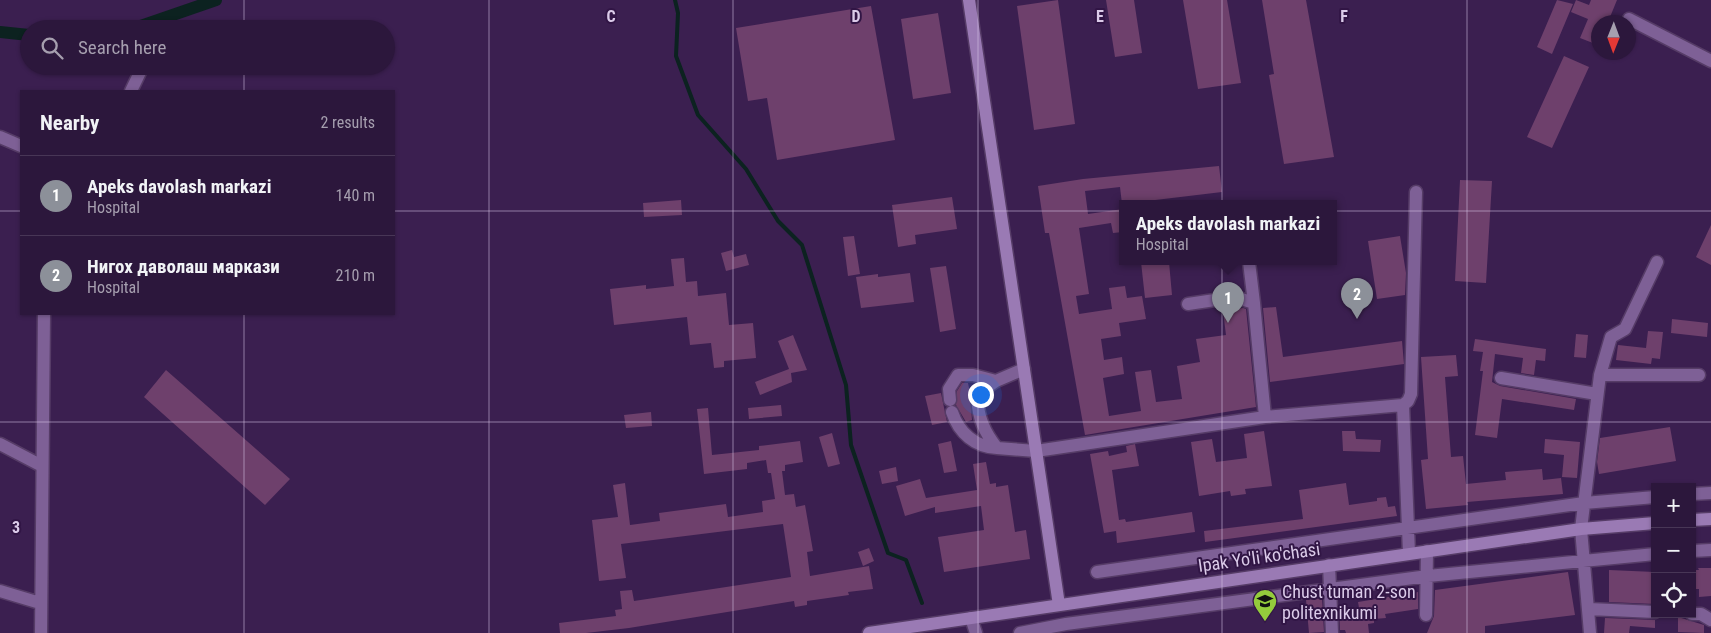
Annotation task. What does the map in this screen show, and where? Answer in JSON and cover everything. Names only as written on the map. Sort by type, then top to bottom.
[{"type":"main road","points":[[970,0],[1036,451],[1062,604]]},
{"type":"main road","points":[[1696,520],[1711,519]]},
{"type":"main road","name":"Ipak Yo'li ko'chasi","points":[[869,633],[1427,550],[1581,529],[1651,523]]},
{"type":"street","points":[[1636,22],[1711,61]]},
{"type":"street","points":[[131,90],[138,75]]},
{"type":"street","points":[[0,137],[20,146]]},
{"type":"street","points":[[996,381],[973,375],[958,375],[949,389],[956,423],[971,440],[983,447],[1036,451],[1265,417],[1403,405],[1408,401],[1411,394],[1416,192]]},
{"type":"street","points":[[1590,633],[1581,529],[1600,375],[1611,337],[1625,329],[1657,262]]},
{"type":"street","points":[[1249,265],[1265,417]]},
{"type":"street","points":[[1188,304],[1235,297],[1254,303]]},
{"type":"street","points":[[40,633],[44,315]]},
{"type":"street","points":[[997,448],[986,436],[977,408],[978,394],[996,381],[1024,369]]},
{"type":"street","points":[[1600,375],[1699,374]]},
{"type":"street","points":[[1501,378],[1597,394]]},
{"type":"street","points":[[1403,405],[1408,553]]},
{"type":"street","points":[[0,444],[42,466]]},
{"type":"street","points":[[1696,494],[1711,492]]},
{"type":"street","points":[[1097,572],[1584,503],[1651,497]]},
{"type":"street","points":[[1426,615],[1427,550]]},
{"type":"street","points":[[1696,551],[1711,550]]},
{"type":"street","points":[[1020,633],[1066,629],[1428,576],[1651,554]]},
{"type":"street","points":[[1329,564],[1332,633]]},
{"type":"street","points":[[0,591],[40,603]]},
{"type":"street","points":[[1062,604],[1066,629]]},
{"type":"street","points":[[1589,609],[1651,612]]},
{"type":"street","points":[[1696,614],[1701,614],[1711,620]]},
{"type":"street","points":[[971,618],[976,633]]},
{"type":"building","points":[[1058,0],[1075,124],[1034,130],[1017,6]]},
{"type":"building","points":[[1106,0],[1134,0],[1142,53],[1115,57]]},
{"type":"building","points":[[1183,0],[1227,0],[1241,83],[1198,89]]},
{"type":"building","points":[[1262,0],[1306,0],[1334,157],[1284,164],[1269,75],[1274,74]]},
{"type":"building","points":[[1557,0],[1573,4],[1552,54],[1537,47]]},
{"type":"building","points":[[1576,0],[1589,5],[1591,0],[1617,0],[1611,15],[1591,15],[1591,42],[1580,38],[1588,19],[1571,12]]},
{"type":"building","points":[[871,6],[895,140],[777,160],[767,98],[748,101],[736,28]]},
{"type":"building","points":[[938,13],[951,93],[913,99],[901,19]]},
{"type":"building","points":[[1564,56],[1589,67],[1552,148],[1527,137]]},
{"type":"building","points":[[1219,166],[1222,192],[1155,200],[1122,200],[1120,187],[1085,191],[1088,214],[1119,210],[1119,232],[1113,233],[1111,223],[1079,228],[1089,294],[1076,296],[1079,314],[1112,309],[1109,288],[1125,286],[1127,298],[1142,296],[1146,319],[1119,323],[1121,336],[1101,339],[1104,360],[1122,357],[1124,374],[1103,378],[1109,416],[1141,411],[1135,372],[1151,370],[1156,402],[1182,399],[1177,366],[1200,362],[1196,339],[1226,335],[1223,311],[1243,308],[1246,309],[1256,407],[1085,435],[1049,233],[1045,233],[1038,186],[1083,179]]},
{"type":"building","points":[[1460,180],[1492,181],[1486,283],[1455,281]]},
{"type":"building","points":[[952,197],[957,229],[915,235],[916,244],[898,247],[892,205]]},
{"type":"building","points":[[681,200],[682,215],[644,217],[643,203]]},
{"type":"building","points":[[1711,225],[1711,265],[1696,257]]},
{"type":"building","points":[[854,236],[860,274],[848,276],[843,237]]},
{"type":"building","points":[[1400,236],[1406,273],[1405,295],[1377,299],[1368,241]]},
{"type":"building","points":[[732,250],[734,257],[746,254],[749,265],[726,271],[721,253]]},
{"type":"building","points":[[684,258],[686,282],[697,281],[698,296],[726,293],[729,325],[753,323],[756,358],[724,361],[724,367],[714,368],[711,343],[690,345],[687,317],[614,325],[610,289],[646,285],[646,289],[674,286],[671,259]]},
{"type":"building","points":[[1141,265],[1169,265],[1172,295],[1145,298]]},
{"type":"building","points":[[946,266],[956,329],[940,332],[930,268]]},
{"type":"building","points":[[910,273],[914,302],[861,308],[856,277],[878,274],[878,277]]},
{"type":"building","points":[[1276,307],[1283,357],[1402,341],[1404,364],[1270,382],[1263,308]]},
{"type":"building","points":[[1672,319],[1708,323],[1707,337],[1671,333]]},
{"type":"building","points":[[1648,331],[1663,332],[1660,359],[1652,358],[1651,364],[1616,360],[1618,345],[1646,348]]},
{"type":"building","points":[[1576,334],[1588,335],[1586,358],[1574,357]]},
{"type":"building","points":[[793,335],[807,370],[791,373],[792,382],[760,395],[755,382],[789,369],[778,341]]},
{"type":"building","points":[[1475,339],[1546,349],[1545,361],[1536,360],[1534,375],[1521,373],[1523,358],[1495,354],[1492,382],[1500,386],[1576,399],[1574,410],[1502,399],[1497,438],[1475,435],[1483,371],[1480,371],[1483,352],[1473,351]]},
{"type":"building","points":[[1456,355],[1458,376],[1445,377],[1451,457],[1463,456],[1466,484],[1506,480],[1505,472],[1542,469],[1543,480],[1561,478],[1563,494],[1467,502],[1468,505],[1426,509],[1421,460],[1428,459],[1421,357]]},
{"type":"building","points":[[166,370],[290,479],[265,505],[144,397]]},
{"type":"building","points":[[962,383],[968,383],[970,393],[972,420],[966,422],[956,405],[957,391]]},
{"type":"building","points":[[941,393],[947,422],[932,425],[925,396]]},
{"type":"building","points":[[781,405],[782,416],[749,419],[748,408]]},
{"type":"building","points":[[708,408],[712,455],[759,450],[759,446],[800,441],[803,462],[785,465],[785,471],[782,471],[785,495],[794,494],[796,507],[805,505],[813,551],[807,552],[810,576],[869,566],[873,589],[848,592],[849,595],[807,601],[807,605],[795,607],[794,601],[629,628],[586,633],[560,633],[559,623],[616,616],[615,610],[622,609],[620,591],[632,590],[634,601],[791,577],[783,524],[621,544],[626,578],[599,581],[592,520],[618,517],[613,485],[625,483],[630,525],[660,521],[659,513],[726,504],[728,517],[763,512],[762,501],[775,499],[771,473],[768,473],[766,460],[747,463],[747,469],[704,474],[697,409]]},
{"type":"building","points":[[651,412],[652,426],[626,428],[624,415]]},
{"type":"building","points":[[1670,427],[1676,461],[1599,474],[1597,462],[1600,438]]},
{"type":"building","points":[[1264,431],[1272,486],[1245,489],[1246,494],[1231,496],[1230,491],[1199,496],[1191,442],[1212,439],[1216,462],[1247,458],[1244,434]]},
{"type":"building","points":[[1342,431],[1355,431],[1356,439],[1381,440],[1380,452],[1343,451]]},
{"type":"building","points":[[832,433],[840,464],[828,467],[819,437]]},
{"type":"building","points":[[1545,439],[1580,442],[1577,478],[1562,477],[1564,455],[1544,453]]},
{"type":"building","points":[[951,441],[957,471],[944,473],[938,444]]},
{"type":"building","points":[[1135,444],[1139,466],[1112,470],[1119,520],[1125,519],[1126,522],[1192,512],[1195,532],[1117,543],[1116,531],[1104,533],[1090,454],[1108,451],[1109,456],[1127,452],[1126,446]]},
{"type":"building","points":[[986,462],[990,484],[996,483],[996,487],[1008,485],[1015,532],[1026,530],[1030,559],[944,572],[938,537],[984,530],[981,506],[935,513],[935,507],[905,516],[896,486],[920,479],[926,498],[977,490],[973,464]]},
{"type":"building","points":[[896,467],[898,481],[882,484],[879,471]]},
{"type":"building","points":[[1346,483],[1349,505],[1377,501],[1377,498],[1386,497],[1388,507],[1395,506],[1397,516],[1205,542],[1204,531],[1303,519],[1299,490]]},
{"type":"building","points":[[869,548],[874,561],[863,566],[858,552]]},
{"type":"building","points":[[1698,568],[1711,568],[1711,596],[1699,597],[1699,589],[1696,589],[1696,570],[1699,570]]},
{"type":"building","points":[[1609,570],[1651,572],[1651,604],[1609,602]]},
{"type":"building","points":[[1568,572],[1575,615],[1485,626],[1485,633],[1427,633],[1434,616],[1435,590]]},
{"type":"building","points":[[1418,592],[1418,609],[1385,614],[1386,618],[1374,619],[1374,623],[1368,624],[1369,633],[1346,633],[1345,630],[1340,630],[1339,610],[1359,608],[1358,602]]},
{"type":"building","points":[[1322,598],[1324,632],[1309,633],[1306,600]]},
{"type":"building","points":[[1605,618],[1655,620],[1655,628],[1630,626],[1629,633],[1604,633]]},
{"type":"building","points":[[1678,618],[1704,625],[1704,633],[1678,632]]},
{"type":"waterway","points":[[158,20],[216,0]]},
{"type":"waterway","points":[[675,0],[678,13],[676,56],[698,115],[746,169],[778,221],[802,245],[846,385],[851,445],[888,553],[906,560],[922,603]]},
{"type":"waterway","points":[[0,32],[20,34]]},
{"type":"place","name":"Нигох даволаш маркази","points":[[1357,319]]},
{"type":"place","name":"Apeks davolash markazi","points":[[1228,323]]},
{"type":"place","name":"Chust tuman 2-son politexnikumi","points":[[1265,622]]}]
